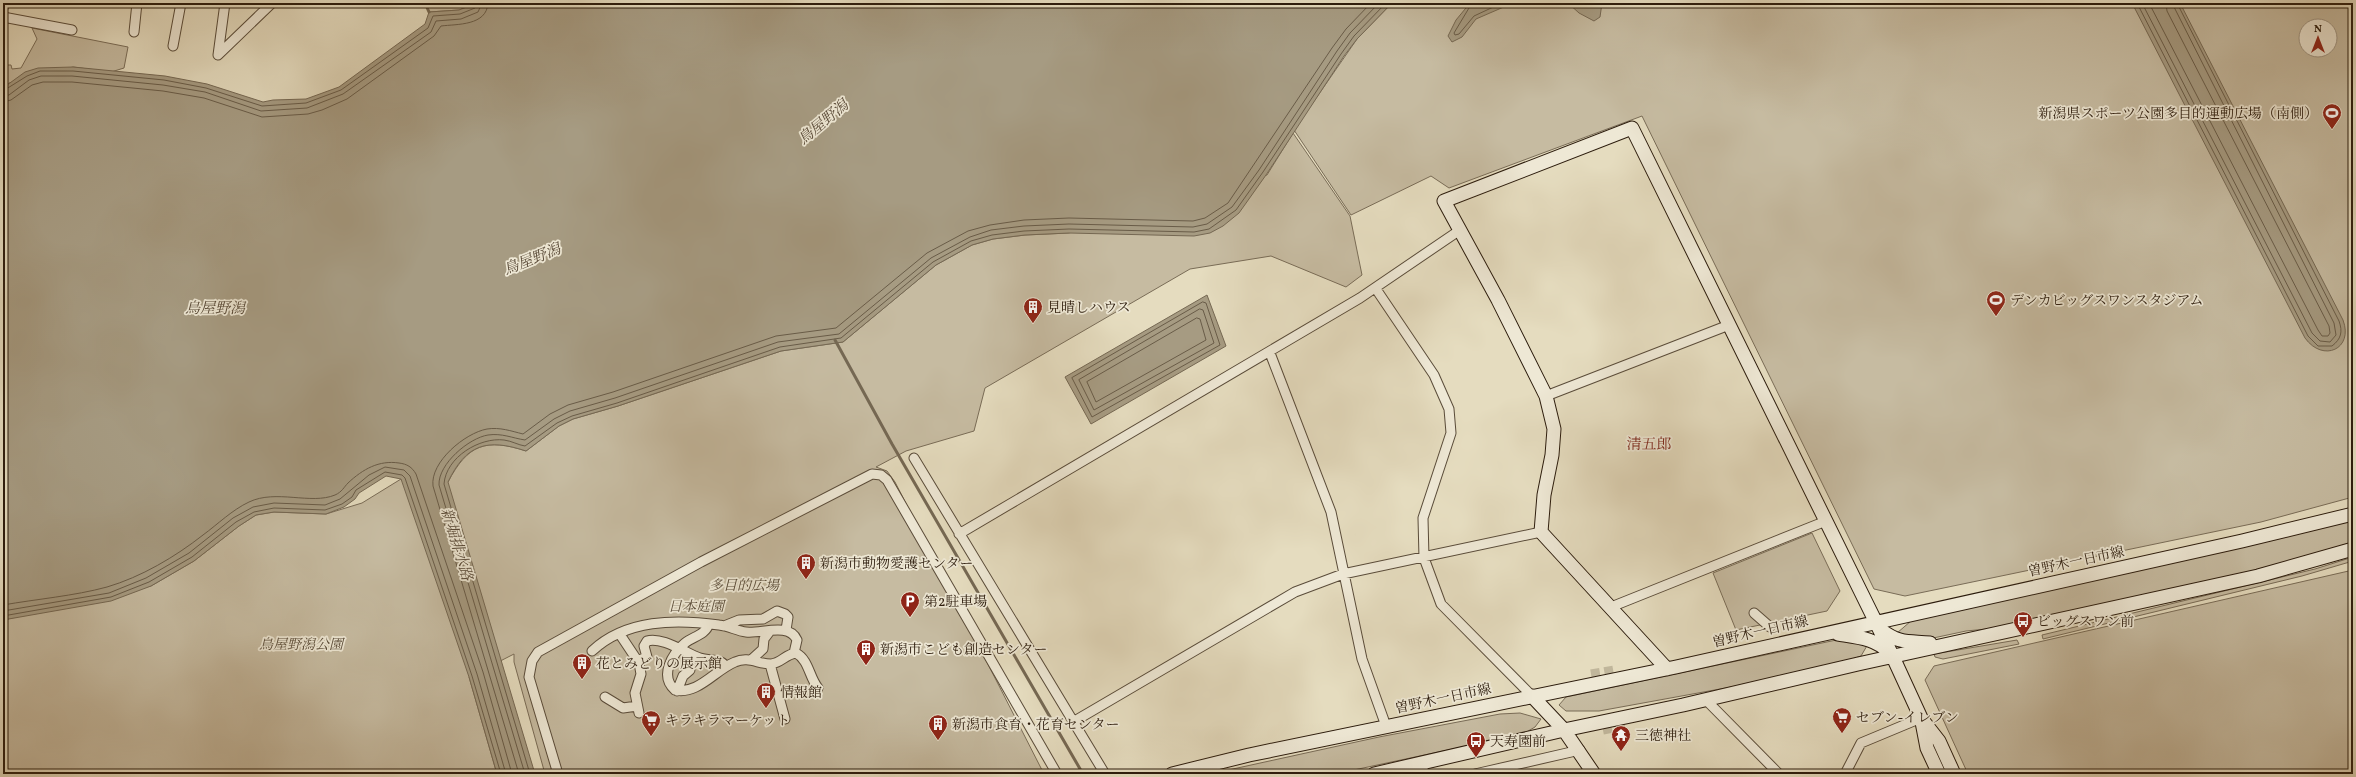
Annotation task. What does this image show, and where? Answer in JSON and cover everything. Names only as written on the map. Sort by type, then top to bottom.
[{"type":"main road","points":[[1667,669],[1541,532],[1544,495],[1552,455],[1554,429],[1546,396],[1498,300],[1444,201],[1632,128],[1880,629],[1900,641],[1948,645]]},
{"type":"main road","name":"曽野木一日市線","points":[[1172,774],[1250,755],[1386,726],[1667,669],[2352,515]]},
{"type":"main road","points":[[1374,774],[1423,769],[1564,730],[1706,700],[2258,576],[2353,549]]},
{"type":"main road","points":[[1876,621],[1921,718],[1927,748],[1939,774]]},
{"type":"main road","points":[[1827,632],[1866,638],[1886,648],[1893,657]]},
{"type":"main road","points":[[1532,696],[1564,730],[1580,750],[1594,774]]},
{"type":"main road","points":[[1921,718],[1939,741],[1954,774]]},
{"type":"street","points":[[3,8],[4,3]]},
{"type":"street","points":[[134,32],[137,3]]},
{"type":"street","points":[[173,46],[180,3]]},
{"type":"street","points":[[226,3],[218,55],[272,3]]},
{"type":"street","points":[[3,17],[72,30]]},
{"type":"street","points":[[959,534],[1270,353],[1376,289],[1460,230]]},
{"type":"street","points":[[1376,289],[1434,375],[1449,409],[1451,434],[1423,518],[1424,558],[1441,604],[1532,696]]},
{"type":"street","points":[[1546,396],[1729,325]]},
{"type":"street","points":[[1270,353],[1331,512],[1362,659],[1386,726]]},
{"type":"street","points":[[914,458],[1105,774]]},
{"type":"street","points":[[558,774],[529,677],[532,661],[538,652],[708,558],[872,474],[881,475],[887,480],[1057,774]]},
{"type":"street","points":[[1611,607],[1826,521]]},
{"type":"street","points":[[1073,722],[1295,592],[1343,574],[1541,532]]},
{"type":"street","points":[[724,626],[739,620],[763,619],[777,611],[786,614],[788,617],[786,630]]},
{"type":"street","points":[[1754,613],[1770,627]]},
{"type":"street","points":[[592,651],[608,638],[652,623],[709,624],[724,626],[746,632],[786,630],[793,634],[797,640],[794,653],[779,662],[770,664],[752,659],[737,661],[726,666],[696,687],[685,691],[677,690],[672,687],[667,678],[667,669],[680,648],[693,637],[706,630],[709,624]]},
{"type":"street","points":[[752,659],[763,649],[764,639],[770,631]]},
{"type":"street","points":[[605,698],[622,708],[638,709],[635,693],[641,674],[639,660],[619,633]]},
{"type":"street","points":[[639,660],[647,657],[644,648],[650,640],[680,648],[701,658],[716,660],[726,666]]},
{"type":"street","points":[[794,653],[803,658],[811,678],[818,688]]},
{"type":"street","points":[[677,690],[683,676],[690,670],[690,654]]},
{"type":"street","points":[[770,664],[785,719]]},
{"type":"street","points":[[1706,700],[1779,774]]},
{"type":"street","points":[[1845,774],[1861,743],[1921,718]]},
{"type":"street","points":[[1475,774],[1580,750]]},
{"type":"green space","points":[[425,3],[477,3],[459,10],[429,12]]},
{"type":"green space","points":[[1392,3],[2353,3],[2353,497],[2261,522],[1905,596],[1874,589],[1642,116],[1449,188],[1431,176],[1351,215],[1294,130],[1357,39]]},
{"type":"green space","points":[[32,28],[128,47],[124,68],[111,72],[73,67],[9,83],[3,88],[3,65],[11,65],[12,69],[21,68],[37,39]]},
{"type":"green space","name":"鳥屋野潟公園","points":[[1293,133],[1350,216],[1362,275],[1346,287],[1271,256],[1190,269],[985,388],[974,431],[906,451],[876,467],[887,471],[895,482],[1044,774],[545,774],[514,662],[514,654],[469,677],[497,774],[3,774],[3,620],[151,586],[194,561],[239,526],[256,515],[274,512],[326,514],[362,503],[401,479],[448,482],[455,469],[463,459],[480,447],[500,445],[526,451],[559,426],[573,419],[618,406],[781,351],[843,342],[936,265],[972,245],[993,239],[1025,235],[1069,233],[1267,175]]},
{"type":"green space","points":[[2353,519],[2353,542],[2260,571],[2007,627],[1966,631],[1924,640],[1897,633],[1911,621]]},
{"type":"green space","points":[[1812,533],[1840,591],[1827,611],[1736,630],[1713,573]]},
{"type":"green space","points":[[2353,557],[2353,561],[2302,576],[2043,639],[2042,635],[2315,569]]},
{"type":"green space","points":[[2353,570],[2353,774],[1968,774],[1925,680],[1934,666]]},
{"type":"green space","points":[[1841,639],[1868,644],[1861,656],[1849,660],[1731,687],[1599,711],[1566,711],[1559,705],[1566,697]]},
{"type":"green space","points":[[2017,640],[2019,644],[1943,659],[1935,657],[1934,654]]},
{"type":"green space","points":[[1520,713],[1541,719],[1535,727],[1523,734],[1335,774],[1210,774],[1379,737],[1500,714]]},
{"type":"water","name":"鳥屋野潟","points":[[477,3],[1392,3],[1357,39],[1344,56],[1266,175],[1239,213],[1223,226],[1210,233],[1194,236],[1069,233],[1025,235],[993,239],[972,245],[936,265],[843,342],[781,351],[618,406],[573,419],[559,426],[526,451],[500,445],[489,445],[479,447],[462,459],[448,482],[535,774],[497,774],[469,677],[401,479],[386,476],[359,493],[355,499],[344,507],[326,514],[274,512],[256,515],[239,526],[194,561],[151,586],[111,601],[3,620],[3,88],[25,72],[38,68],[73,67],[165,76],[207,84],[263,102],[273,100],[306,99],[339,87],[425,24],[429,12],[459,10]]},
{"type":"water","points":[[1470,3],[1513,3],[1476,19],[1462,37],[1452,42],[1448,36],[1456,20]]},
{"type":"water","points":[[1568,3],[1602,3],[1600,17],[1594,21],[1579,13]]},
{"type":"water","points":[[2132,3],[2180,3],[2343,320],[2345,330],[2344,339],[2341,345],[2335,349],[2328,351],[2320,350],[2312,346],[2305,338]]},
{"type":"water","points":[[1207,295],[1226,346],[1091,424],[1065,377]]},
{"type":"waterway","points":[[425,3],[429,12]]},
{"type":"waterway","points":[[835,340],[892,444],[1083,774]]},
{"type":"tunnel","points":[[1591,674],[1614,670]]},
{"type":"tunnel","points":[[1603,730],[1625,726]]},
{"type":"place","name":"新潟県スポーツ公園多目的運動広場（南側）","points":[[2332,130]]},
{"type":"place","name":"デンカビッグスワンスタジアム","points":[[1996,317]]},
{"type":"place","name":"見晴しハウス","points":[[1033,324]]},
{"type":"place","name":"新潟市動物愛護センター","points":[[806,580]]},
{"type":"place","name":"第2駐車場","points":[[910,618]]},
{"type":"place","name":"ビッグスワン前","points":[[2023,638]]},
{"type":"place","name":"新潟市こども創造センター","points":[[866,666]]},
{"type":"place","name":"花とみどりの展示館","points":[[582,680]]},
{"type":"place","name":"情報館","points":[[766,709]]},
{"type":"place","name":"セブン-イレブン","points":[[1842,734]]},
{"type":"place","name":"キラキラマーケット","points":[[651,737]]},
{"type":"place","name":"新潟市食育・花育センター","points":[[938,741]]},
{"type":"place","name":"三徳神社","points":[[1621,752]]},
{"type":"place","name":"天寿園前","points":[[1476,758]]},
{"type":"district","name":"清五郎","points":[[1649,444]]},
{"type":"water label","name":"新堀排水路","points":[[457,544]]},
{"type":"park label","name":"多目的広場","points":[[744,585]]},
{"type":"park label","name":"日本庭園","points":[[696,606]]}]
